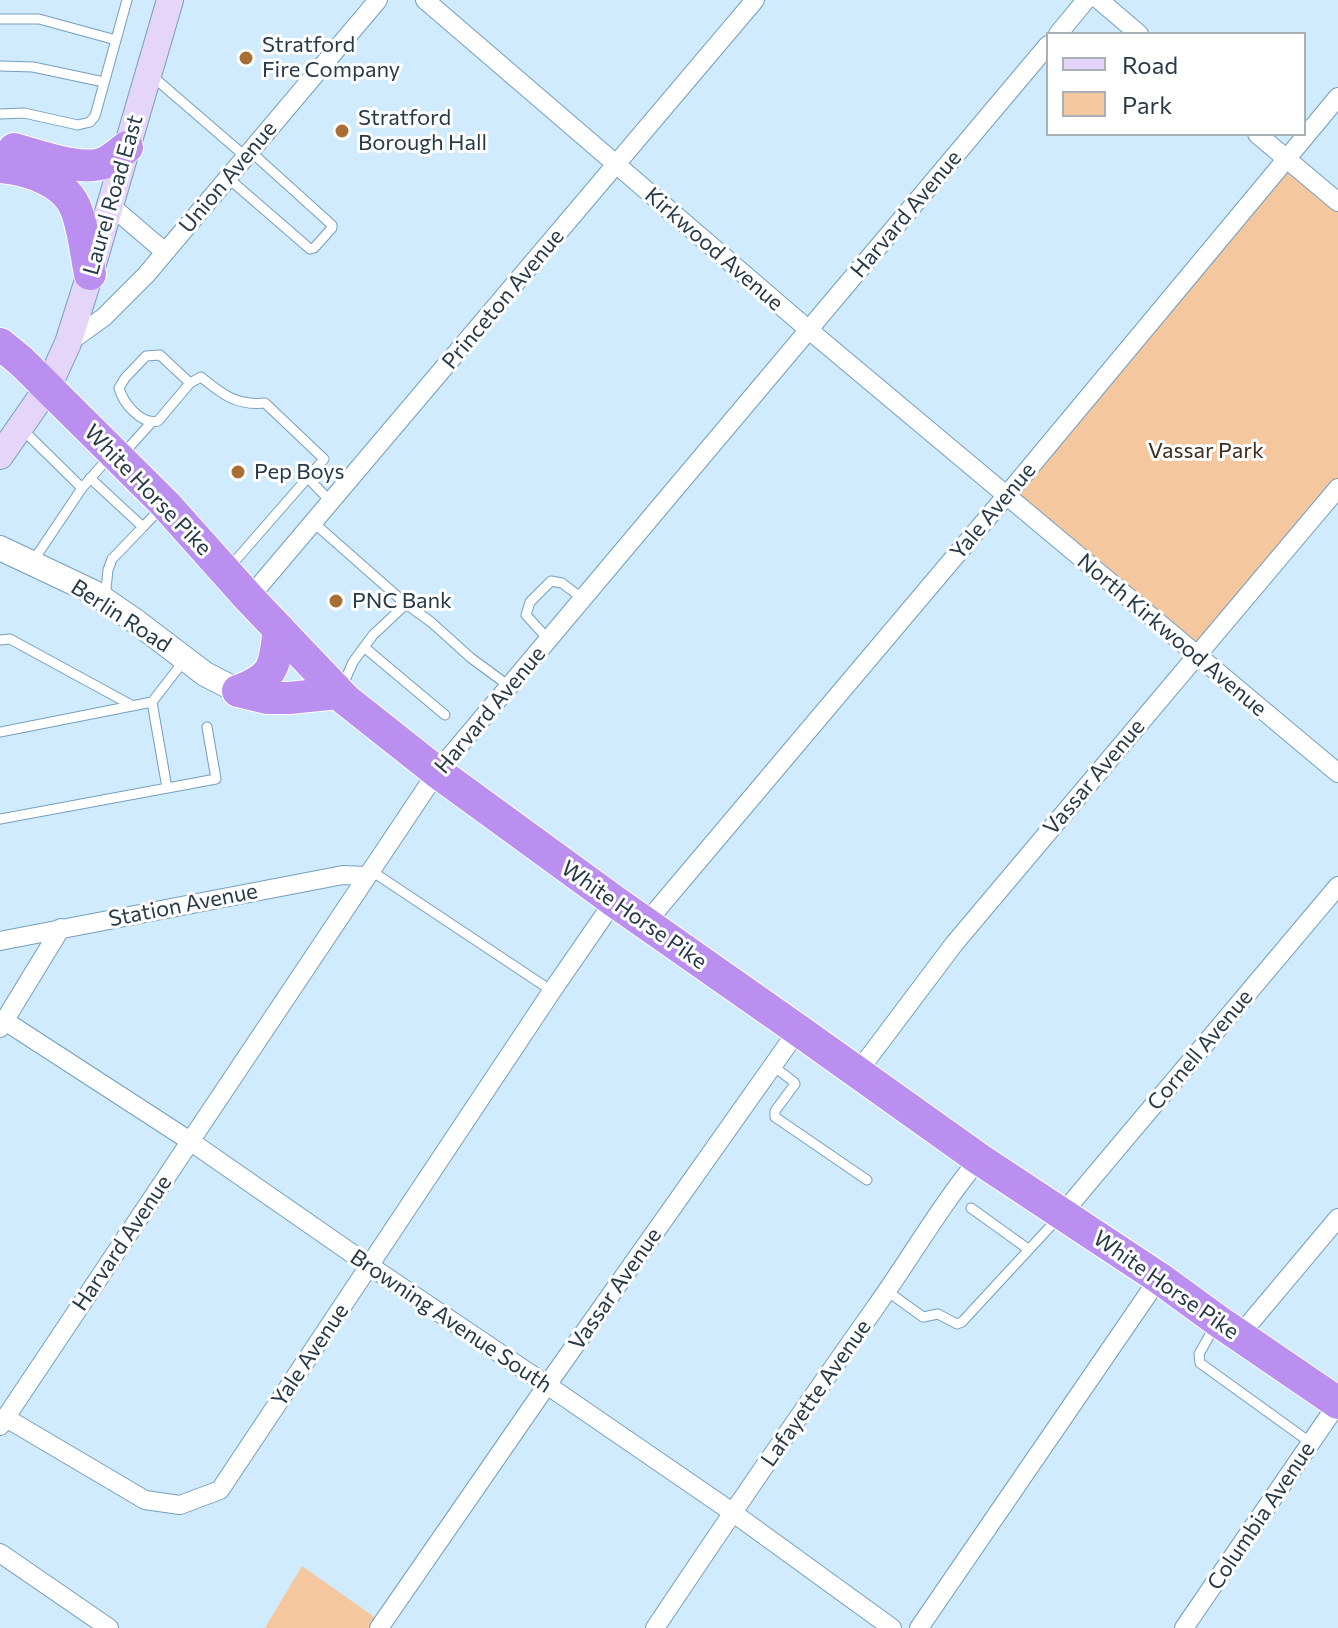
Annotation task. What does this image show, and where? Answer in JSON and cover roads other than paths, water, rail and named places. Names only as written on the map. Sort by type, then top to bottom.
[{"type":"highway","points":[[0,147],[95,166],[108,162],[127,147]]},
{"type":"highway","points":[[0,167],[43,177],[59,187],[71,200],[77,212],[90,274]]},
{"type":"highway","name":"White Horse Pike","points":[[0,344],[48,387],[165,504],[338,693],[437,772],[645,924],[979,1159],[1159,1278],[1338,1403]]},
{"type":"highway","points":[[238,691],[262,680],[272,669],[279,629]]},
{"type":"highway","points":[[238,691],[267,698],[338,693]]},
{"type":"main road","name":"Laurel Road East","points":[[0,456],[48,387],[68,343],[170,0]]},
{"type":"street","name":"Union Avenue","points":[[68,343],[104,317],[146,275],[378,0]]},
{"type":"street","name":"Kirkwood Avenue","points":[[425,0],[1006,496]]},
{"type":"street","name":"Princeton Avenue","points":[[249,598],[755,0]]},
{"type":"street","points":[[1060,32],[1086,0]]},
{"type":"street","points":[[1099,0],[1137,32]]},
{"type":"street","name":"Harvard Avenue","points":[[3,1422],[437,772],[1046,47]]},
{"type":"street","name":"Yale Avenue","points":[[1306,135],[1338,97]]},
{"type":"street","points":[[1259,136],[1338,202]]},
{"type":"street","name":"Yale Avenue","points":[[645,924],[1305,136]]},
{"type":"street","points":[[110,205],[165,252]]},
{"type":"street","name":"Vassar Avenue","points":[[857,1073],[954,944],[1338,488]]},
{"type":"street","name":"North Kirkwood Avenue","points":[[1006,496],[1338,773]]},
{"type":"street","name":"Berlin Road","points":[[0,548],[93,592],[205,674],[238,691]]},
{"type":"street","name":"Station Avenue","points":[[0,941],[343,875],[368,873]]},
{"type":"street","name":"Cornell Avenue","points":[[1062,1214],[1338,886]]},
{"type":"street","name":"Yale Avenue","points":[[3,1422],[145,1500],[180,1505],[220,1490],[614,901]]},
{"type":"street","points":[[3,1025],[61,928]]},
{"type":"street","name":"Browning Avenue South","points":[[3,1025],[190,1141],[732,1512],[892,1628]]},
{"type":"street","name":"Vassar Avenue","points":[[379,1628],[798,1030]]},
{"type":"street","name":"Lafayette Avenue","points":[[655,1628],[951,1193],[979,1159]]},
{"type":"street","points":[[1228,1329],[1338,1218]]},
{"type":"street","points":[[919,1628],[1159,1278]]},
{"type":"street","name":"Columbia Avenue","points":[[1184,1628],[1338,1403]]},
{"type":"street","points":[[0,1553],[109,1628]]},
{"type":"lane","points":[[0,114],[24,113],[87,125],[95,116],[127,0]]},
{"type":"lane","points":[[0,19],[39,19],[116,40]]},
{"type":"lane","points":[[0,66],[33,67],[104,82]]},
{"type":"lane","points":[[149,72],[332,228],[310,249],[228,178]]},
{"type":"lane","points":[[151,423],[128,405],[119,388],[146,356],[160,355],[190,383]]},
{"type":"lane","points":[[32,563],[90,478],[151,423],[158,421],[190,383],[201,377],[232,399],[265,403],[324,459],[226,571]]},
{"type":"lane","points":[[20,427],[82,488]]},
{"type":"lane","points":[[90,478],[143,527]]},
{"type":"lane","points":[[308,478],[331,502]]},
{"type":"lane","points":[[105,600],[112,559],[165,504]]},
{"type":"lane","points":[[314,523],[406,604],[509,686]]},
{"type":"lane","points":[[548,639],[526,615],[530,602],[551,581],[562,583],[583,599]]},
{"type":"lane","points":[[338,693],[353,662],[373,635],[406,604]]},
{"type":"lane","points":[[0,640],[10,639],[133,706]]},
{"type":"lane","points":[[364,647],[445,715]]},
{"type":"lane","points":[[0,732],[152,702],[185,659]]},
{"type":"lane","points":[[152,702],[167,788]]},
{"type":"lane","points":[[0,819],[216,779],[207,727]]},
{"type":"lane","points":[[368,873],[552,991]]},
{"type":"lane","points":[[773,1066],[795,1084],[775,1111],[775,1117],[867,1180]]},
{"type":"lane","points":[[971,1208],[1028,1249]]},
{"type":"lane","points":[[887,1291],[923,1317],[938,1314],[957,1324],[962,1322],[1062,1214]]},
{"type":"lane","points":[[1228,1329],[1199,1354],[1200,1363],[1311,1443]]},
{"type":"place","name":"Stratford Fire Company","points":[[246,58]]},
{"type":"place","name":"Stratford Borough Hall","points":[[342,131]]},
{"type":"place","name":"Pep Boys","points":[[238,472]]},
{"type":"place","name":"PNC Bank","points":[[336,601]]},
{"type":"park label","name":"Vassar Park","points":[[1206,451]]}]
